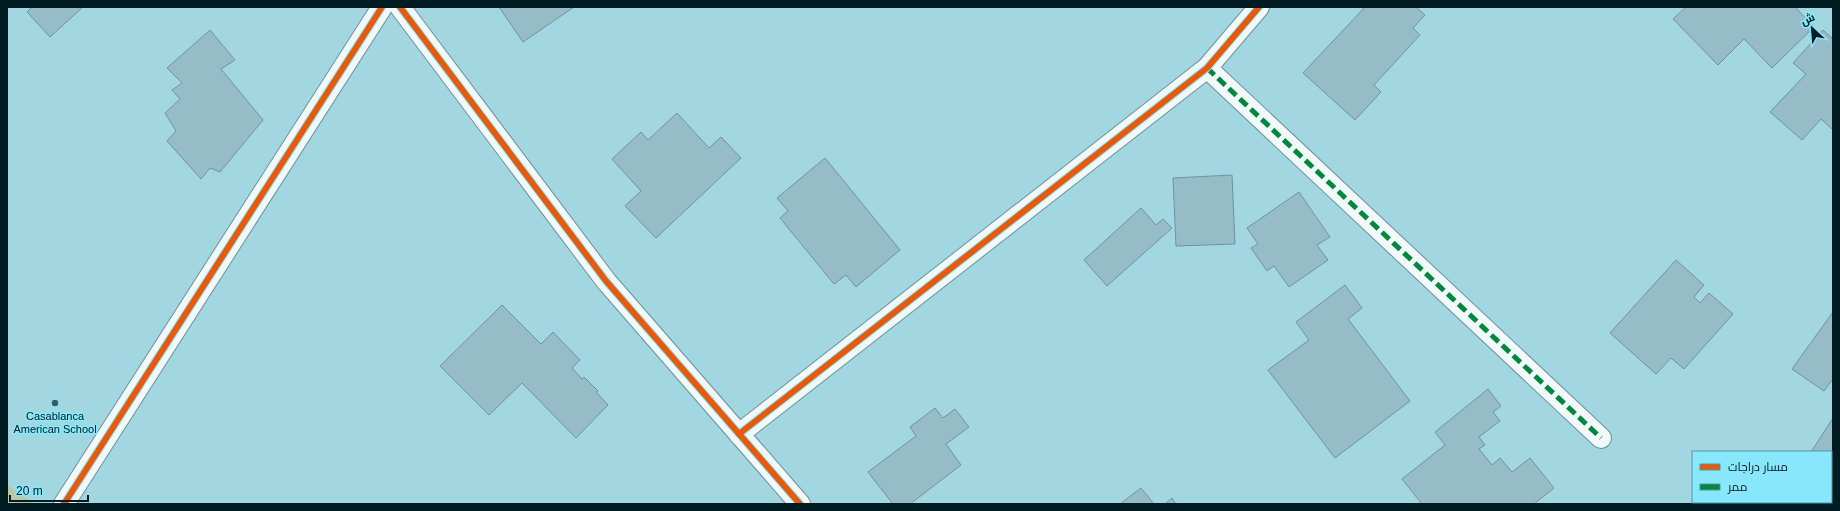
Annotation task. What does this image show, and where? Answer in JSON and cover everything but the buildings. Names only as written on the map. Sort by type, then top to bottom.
[{"type":"street","points":[[64,504],[382,7]]},
{"type":"street","points":[[400,7],[606,281],[800,504]]},
{"type":"street","points":[[739,434],[1206,68],[1259,7]]},
{"type":"street","points":[[1206,68],[1601,438]]},
{"type":"green space","points":[[7,485],[32,502],[31,504],[7,504]]},
{"type":"marked path","points":[[1207,68],[1601,438]]},
{"type":"cycle path","points":[[64,504],[382,7]]},
{"type":"cycle path","points":[[400,7],[606,281],[800,504]]},
{"type":"cycle path","points":[[739,434],[1207,68],[1259,7]]},
{"type":"place","name":"Casablanca American School","points":[[55,403]]}]
